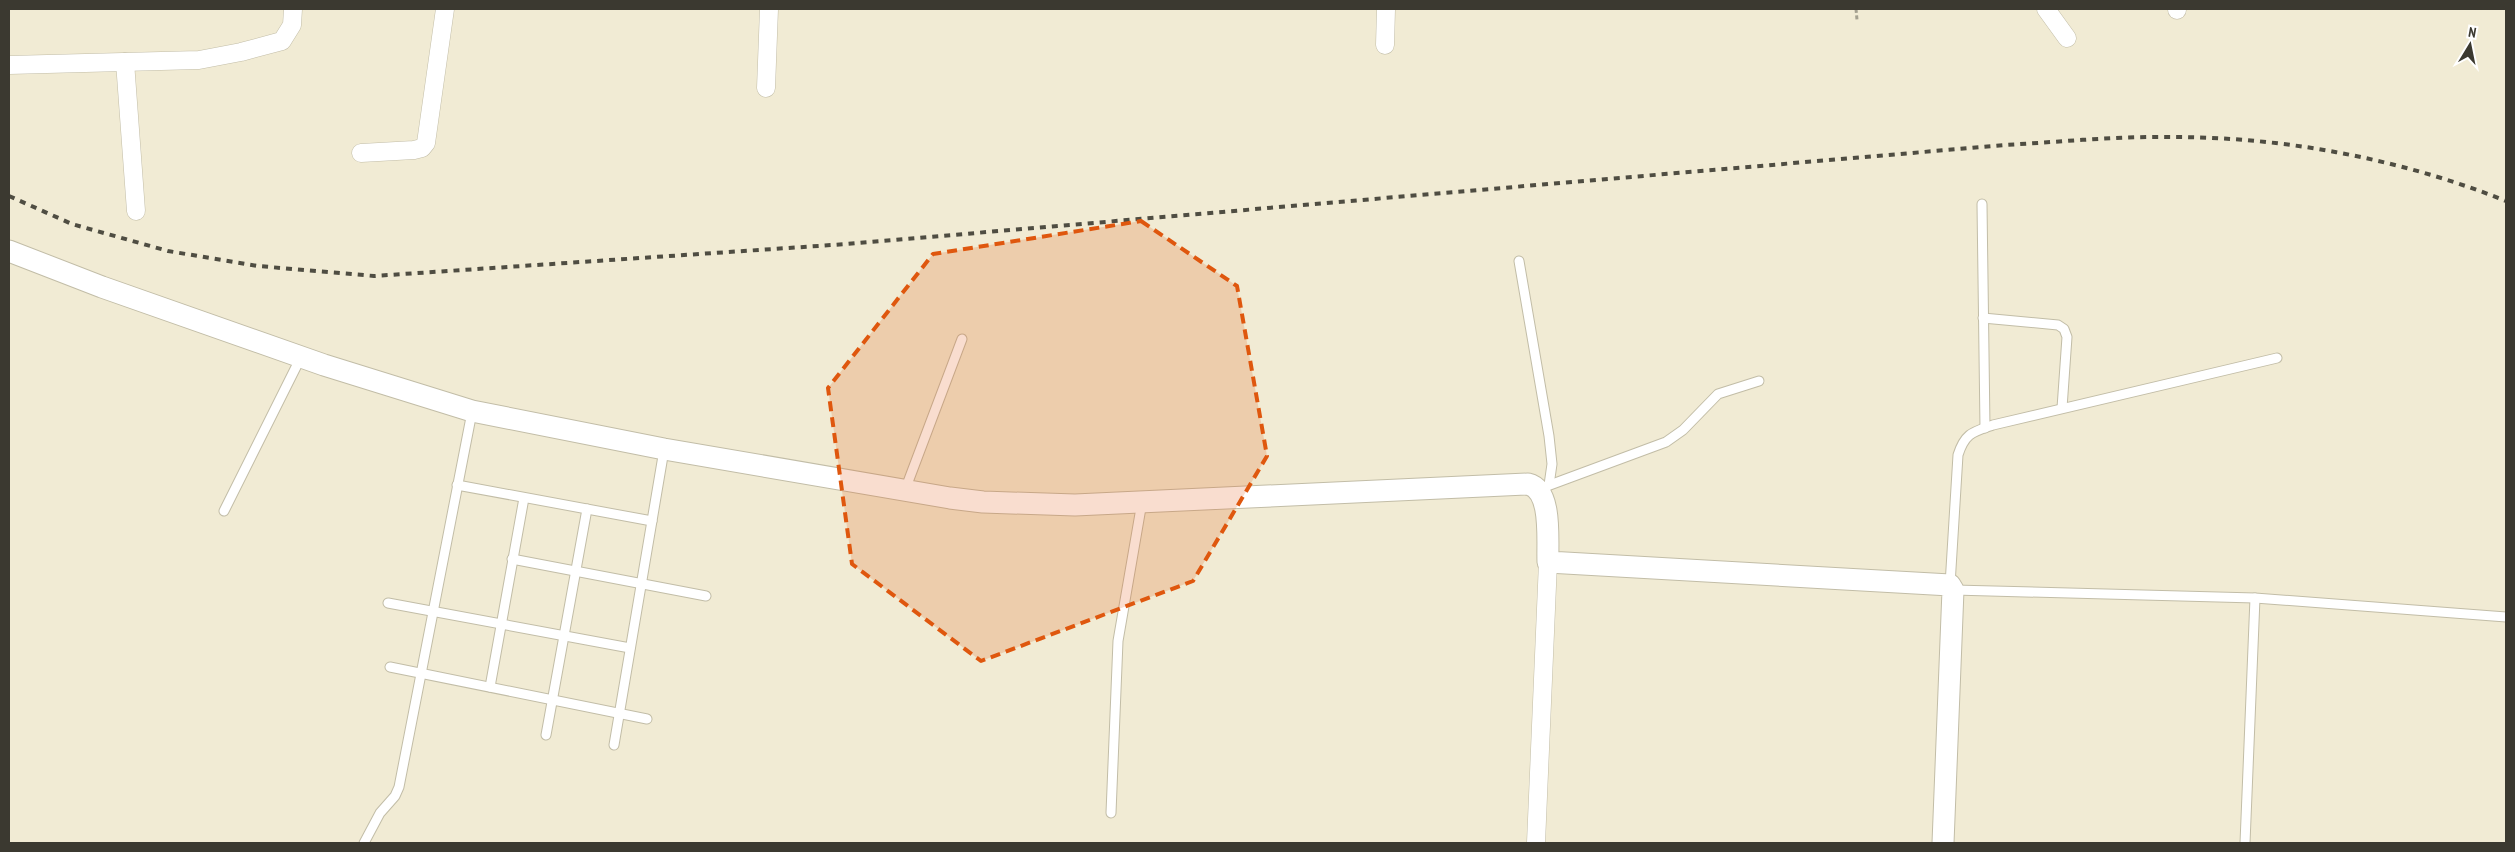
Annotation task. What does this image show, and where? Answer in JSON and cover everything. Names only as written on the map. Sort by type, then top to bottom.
[{"type":"street","points":[[9,65],[199,60],[241,52],[282,41],[292,25],[293,9]]},
{"type":"street","points":[[361,153],[414,150],[422,148],[426,143],[445,9]]},
{"type":"street","points":[[766,88],[770,9]]},
{"type":"street","points":[[1385,45],[1386,9]]},
{"type":"street","points":[[2046,9],[2067,38]]},
{"type":"street","points":[[125,62],[136,211]]},
{"type":"street","points":[[9,251],[102,287],[302,357],[472,411],[664,449],[905,490],[991,502],[1075,505],[1528,484],[1544,487],[1548,562],[1536,843]]},
{"type":"street","points":[[1548,562],[1952,588],[1943,843]]},
{"type":"lane","points":[[1982,204],[1985,428]]},
{"type":"lane","points":[[1519,260],[1549,436],[1552,464],[1544,487]]},
{"type":"lane","points":[[1983,318],[2058,325],[2064,329],[2066,337],[2062,408]]},
{"type":"lane","points":[[905,490],[962,339]]},
{"type":"lane","points":[[224,511],[302,357]]},
{"type":"lane","points":[[2277,358],[2062,408],[1972,432],[1962,441],[1958,455],[1952,588],[2255,598],[2506,617]]},
{"type":"lane","points":[[1544,487],[1666,442],[1684,430],[1718,394],[1759,381]]},
{"type":"lane","points":[[364,843],[380,813],[395,796],[398,787],[472,411]]},
{"type":"lane","points":[[614,745],[664,449]]},
{"type":"lane","points":[[457,485],[652,521]]},
{"type":"lane","points":[[490,687],[524,498]]},
{"type":"lane","points":[[1111,813],[1118,641],[1142,501]]},
{"type":"lane","points":[[546,734],[587,509]]},
{"type":"lane","points":[[512,559],[706,596]]},
{"type":"lane","points":[[2245,843],[2255,598]]},
{"type":"lane","points":[[388,602],[630,648]]},
{"type":"lane","points":[[390,667],[647,718]]},
{"type":"path","points":[[1856,9],[1857,20]]},
{"type":"highlighted area","points":[[1141,221],[1237,286],[1267,456],[1193,581],[981,661],[852,564],[828,388],[933,254]]},
{"type":"railway","points":[[9,196],[72,224],[168,251],[258,266],[374,276],[847,244],[2005,145],[2130,137],[2214,138],[2257,141],[2342,153],[2425,173],[2506,201]]}]
